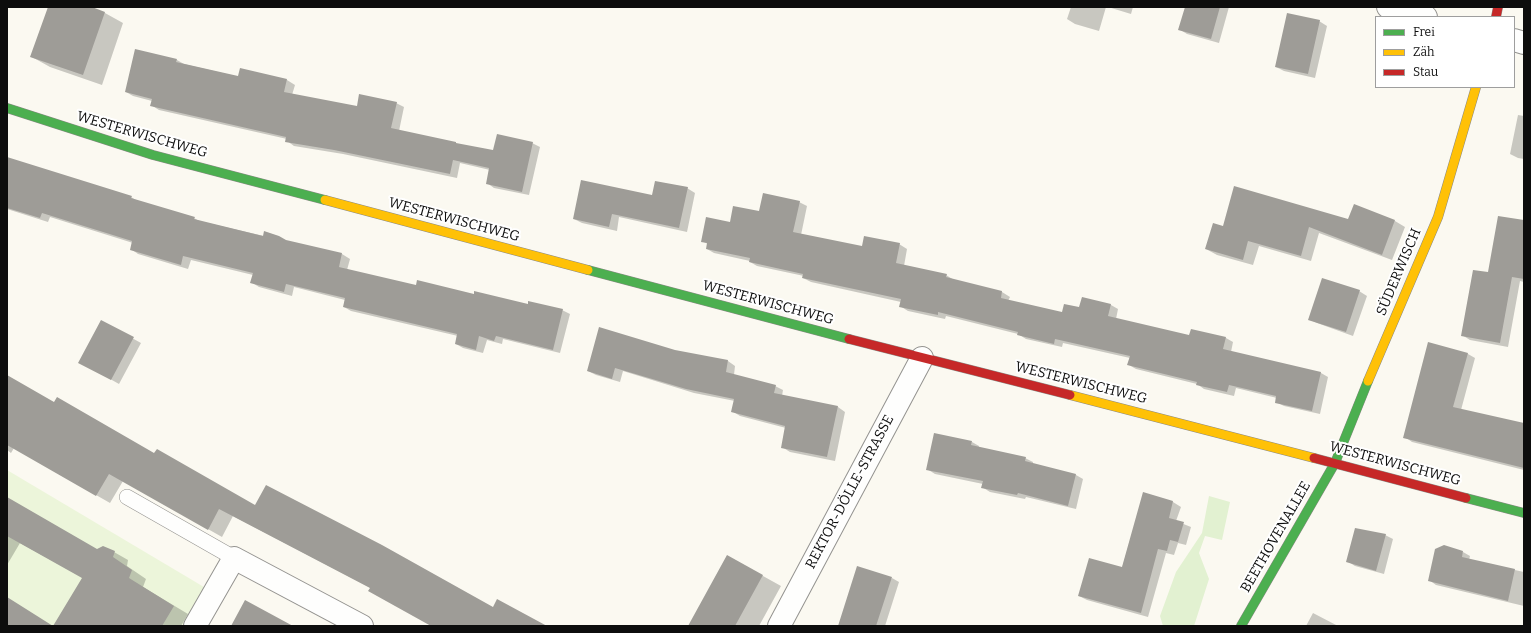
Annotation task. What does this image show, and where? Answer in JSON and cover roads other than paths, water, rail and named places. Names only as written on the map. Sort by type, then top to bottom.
[{"type":"street","points":[[1388,7],[1422,16]]},
{"type":"street","name":"SÜDERWISCH","points":[[1335,463],[1398,309],[1438,217],[1476,88]]},
{"type":"street","name":"WESTERWISCHWEG","points":[[7,108],[169,159],[922,358],[1335,463],[1524,513]]},
{"type":"street","name":"REKTOR-DÖLLE-STRASSE","points":[[779,626],[922,358]]},
{"type":"street","name":"BEETHOVENALLEE","points":[[1241,626],[1335,463]]},
{"type":"street","points":[[195,626],[234,558],[362,626]]},
{"type":"lane","points":[[127,497],[234,558]]}]
